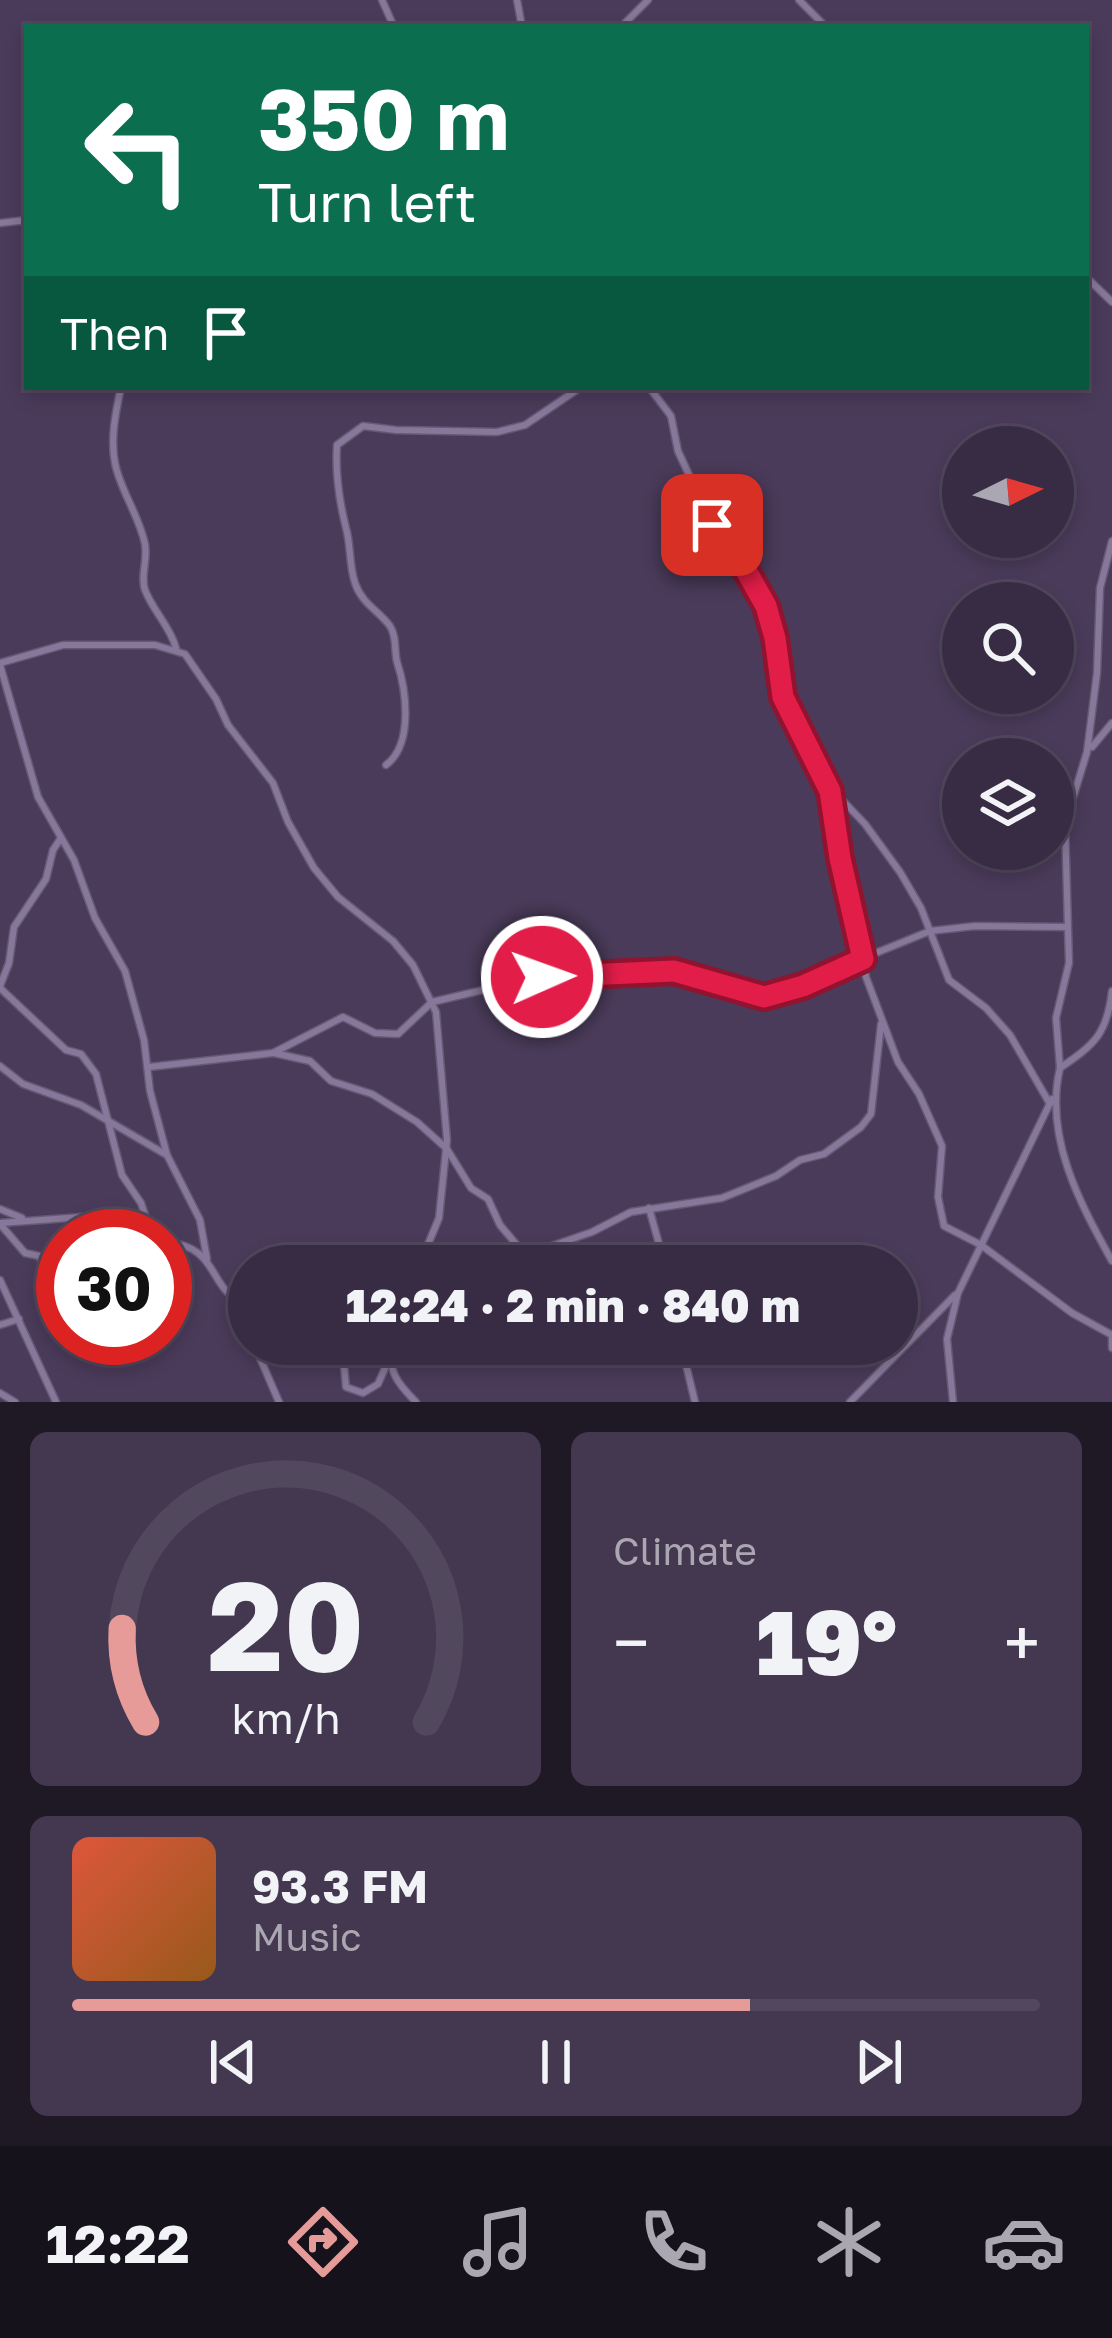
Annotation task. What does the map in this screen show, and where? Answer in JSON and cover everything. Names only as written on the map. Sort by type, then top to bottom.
[{"type":"street","points":[[624,24],[648,0]]},
{"type":"street","points":[[799,0],[823,24]]},
{"type":"street","points":[[1089,280],[1112,302]]},
{"type":"street","points":[[120,390],[114,421],[115,466],[141,525],[148,564],[142,577],[144,588],[169,627],[176,650]]},
{"type":"street","points":[[386,765],[395,758],[405,724],[404,674],[397,662],[392,629],[356,587],[339,505],[337,446],[363,426],[490,432],[518,427],[576,390]]},
{"type":"street","points":[[651,390],[671,416],[678,451],[712,525],[730,542],[766,606],[783,697],[830,791],[890,855],[930,931],[949,980],[986,1008],[1010,1035],[1051,1102],[1064,1159],[1112,1261]]},
{"type":"street","points":[[952,1402],[947,1339],[958,1293],[1051,1102],[1060,1068],[1055,1018],[1069,963],[1065,824],[1087,752],[1100,588],[1112,542]]},
{"type":"street","points":[[228,1291],[207,1259],[200,1220],[167,1156],[125,971],[36,791],[0,664],[63,644],[155,645],[188,656],[228,725],[273,783],[314,868],[342,902],[400,949],[418,973],[439,1025],[447,1150],[439,1218],[427,1245]]},
{"type":"street","points":[[1092,747],[1112,723]]},
{"type":"street","points":[[830,791],[840,858],[881,1020],[941,1146],[938,1197],[944,1226],[981,1245],[1072,1313],[1112,1336],[1112,1348]]},
{"type":"street","points":[[61,838],[46,879],[14,928],[10,963],[0,987],[66,1050],[86,1058],[100,1084],[122,1174],[143,1209]]},
{"type":"street","points":[[148,1067],[273,1052],[343,1017],[375,1033],[398,1034],[432,1002],[542,977],[662,970],[764,997],[803,986],[930,931],[975,926],[1067,927]]},
{"type":"street","points":[[1060,1068],[1090,1048],[1108,1022],[1112,991]]},
{"type":"street","points":[[552,1245],[631,1212],[691,1205],[739,1192],[800,1160],[824,1154],[871,1114],[881,1020]]},
{"type":"street","points":[[273,1052],[310,1061],[331,1081],[383,1100],[408,1115],[447,1150],[471,1188],[488,1199],[500,1225],[517,1245]]},
{"type":"street","points":[[0,1066],[22,1084],[63,1096],[167,1156]]},
{"type":"street","points":[[0,1208],[26,1219]]},
{"type":"street","points":[[649,1208],[659,1245]]},
{"type":"street","points":[[36,1219],[0,1224],[25,1253],[36,1255]]},
{"type":"street","points":[[192,1249],[207,1259]]},
{"type":"street","points":[[0,1280],[56,1402]]},
{"type":"street","points":[[850,1402],[958,1293]]},
{"type":"street","points":[[0,1325],[19,1319]]},
{"type":"street","points":[[263,1365],[279,1402]]},
{"type":"street","points":[[344,1365],[346,1387],[369,1392]]},
{"type":"street","points":[[359,1402],[378,1384],[386,1365]]},
{"type":"street","points":[[390,1365],[393,1376],[416,1402]]},
{"type":"street","points":[[686,1365],[695,1402]]},
{"type":"street","points":[[0,1393],[15,1402]]},
{"type":"route","points":[[542,977],[674,971],[764,997],[803,986],[863,959],[830,791],[783,697],[766,606],[730,542],[712,525]]}]
